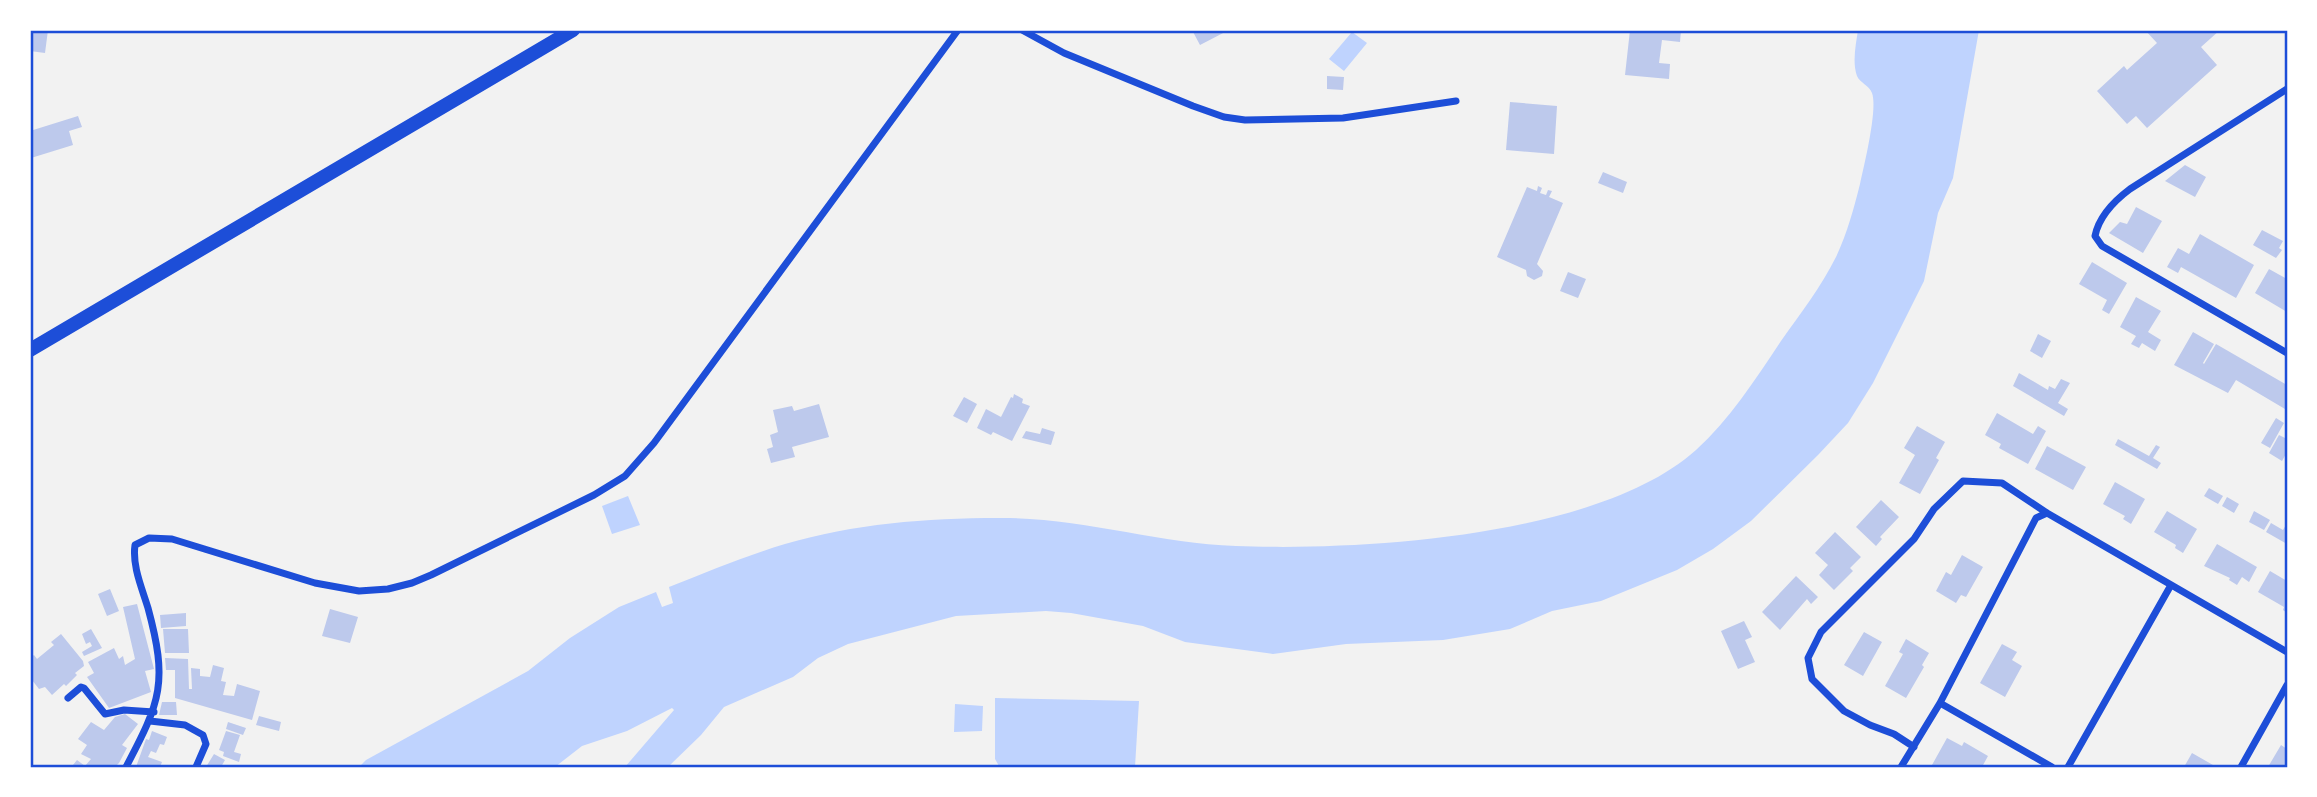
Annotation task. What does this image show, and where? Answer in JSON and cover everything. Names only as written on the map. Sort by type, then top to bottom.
[{"type":"main road","points":[[30,350],[573,30]]},
{"type":"street","points":[[126,767],[150,721],[159,689],[160,670],[149,612],[136,565],[135,545],[149,538],[172,539],[315,583],[359,591],[388,589],[412,583],[485,549],[573,507],[617,482],[654,443],[958,30]]},
{"type":"street","points":[[1022,30],[1064,53],[1224,117],[1245,120],[1343,118],[1456,101]]},
{"type":"street","points":[[2287,89],[2130,189],[2112,204],[2095,236],[2102,246],[2287,352]]},
{"type":"street","points":[[1914,747],[1894,734],[1844,711],[1812,679],[1808,658],[1821,632],[1914,539],[1934,509],[1963,481],[2002,483],[2047,513],[2287,652]]},
{"type":"street","points":[[1901,767],[1940,703],[2036,518],[2047,513]]},
{"type":"street","points":[[2068,767],[2171,585]]},
{"type":"street","points":[[2241,767],[2287,685]]},
{"type":"street","points":[[68,698],[81,687],[105,714],[124,710],[153,712]]},
{"type":"street","points":[[1940,703],[2052,767]]},
{"type":"street","points":[[150,721],[185,725],[203,735],[206,744],[196,767]]},
{"type":"water","points":[[1858,30],[1979,30],[1953,178],[1938,213],[1924,281],[1873,383],[1848,423],[1751,521],[1713,549],[1677,570],[1601,601],[1552,611],[1510,629],[1443,640],[1346,644],[1273,654],[1185,642],[1143,626],[1071,613],[1046,611],[956,616],[848,644],[818,658],[793,677],[724,707],[701,735],[668,767],[625,767],[674,710],[672,708],[627,731],[582,746],[555,767],[359,767],[366,760],[528,671],[570,638],[619,607],[656,592],[662,607],[673,603],[669,587],[755,554],[811,537],[890,524],[998,518],[1058,522],[1236,546],[1288,547],[1411,541],[1541,520],[1601,502],[1654,479],[1696,450],[1731,412],[1810,300],[1836,257],[1858,193],[1872,124],[1872,93],[1858,78],[1855,65]]},
{"type":"water","points":[[1352,32],[1367,43],[1344,71],[1329,59]]},
{"type":"water","points":[[628,496],[640,525],[612,534],[602,506]]},
{"type":"water","points":[[995,698],[1139,701],[1135,767],[999,766],[995,759]]},
{"type":"water","points":[[955,704],[983,706],[982,731],[954,732]]},
{"type":"building","points":[[30,30],[48,30],[45,53],[30,51]]},
{"type":"building","points":[[1192,30],[1229,30],[1200,45]]},
{"type":"building","points":[[1630,30],[1681,30],[1680,42],[1662,40],[1659,63],[1670,64],[1669,79],[1625,75]]},
{"type":"building","points":[[2145,30],[2220,30],[2201,47],[2217,65],[2147,128],[2136,116],[2127,124],[2097,91],[2124,66],[2127,70],[2157,43]]},
{"type":"building","points":[[1327,76],[1344,77],[1343,90],[1327,89]]},
{"type":"building","points":[[1510,102],[1557,106],[1554,154],[1506,150]]},
{"type":"building","points":[[78,116],[82,127],[69,131],[73,145],[31,158],[30,131]]},
{"type":"building","points":[[2185,165],[2206,177],[2195,197],[2165,181]]},
{"type":"building","points":[[1603,172],[1627,182],[1623,193],[1598,183]]},
{"type":"building","points":[[1538,186],[1542,188],[1540,193],[1546,195],[1548,190],[1552,191],[1549,197],[1563,203],[1537,264],[1543,271],[1542,276],[1534,280],[1527,276],[1526,270],[1497,257],[1527,187],[1537,191]]},
{"type":"building","points":[[2136,207],[2162,221],[2143,253],[2109,233],[2120,222],[2127,224]]},
{"type":"building","points":[[2262,230],[2283,241],[2279,248],[2282,250],[2276,258],[2253,245]]},
{"type":"building","points":[[2200,234],[2254,265],[2236,298],[2181,267],[2178,273],[2167,267],[2178,248],[2189,254]]},
{"type":"building","points":[[2092,262],[2127,283],[2109,314],[2102,310],[2107,300],[2079,284]]},
{"type":"building","points":[[2269,269],[2287,279],[2287,312],[2255,293]]},
{"type":"building","points":[[1568,272],[1586,279],[1578,298],[1560,291]]},
{"type":"building","points":[[2136,297],[2161,311],[2148,332],[2161,340],[2155,351],[2142,343],[2139,348],[2131,344],[2136,336],[2120,327]]},
{"type":"building","points":[[2193,332],[2214,344],[2204,364],[2216,344],[2287,385],[2285,409],[2236,380],[2228,393],[2174,365]]},
{"type":"building","points":[[2038,334],[2051,341],[2042,358],[2030,351]]},
{"type":"building","points":[[2019,373],[2048,390],[2049,386],[2055,389],[2061,379],[2070,383],[2058,403],[2068,409],[2064,416],[2013,386]]},
{"type":"building","points":[[1014,394],[1023,399],[1022,403],[1030,406],[1012,441],[977,428],[986,409],[1001,417]]},
{"type":"building","points":[[964,397],[977,404],[967,423],[953,416]]},
{"type":"building","points":[[819,404],[829,437],[792,447],[795,457],[771,463],[767,449],[773,447],[770,435],[778,432],[773,410],[792,406],[794,411]]},
{"type":"building","points":[[1997,413],[2033,434],[2038,426],[2046,431],[2028,464],[1999,448],[2001,444],[1985,435]]},
{"type":"building","points":[[2276,418],[2284,423],[2270,448],[2261,443]]},
{"type":"building","points":[[1917,426],[1945,442],[1936,458],[1939,460],[1920,494],[1899,483],[1915,455],[1904,448]]},
{"type":"building","points":[[1042,428],[1055,432],[1051,445],[1022,438],[1026,431],[1040,434]]},
{"type":"building","points":[[2279,435],[2287,439],[2287,452],[2282,461],[2269,453]]},
{"type":"building","points":[[2118,439],[2149,456],[2156,445],[2160,447],[2153,458],[2161,463],[2157,469],[2115,445]]},
{"type":"building","points":[[2047,446],[2086,467],[2073,490],[2035,469]]},
{"type":"building","points":[[2115,482],[2145,499],[2131,524],[2123,519],[2125,516],[2103,504]]},
{"type":"building","points":[[2209,488],[2223,496],[2218,504],[2204,496]]},
{"type":"building","points":[[2227,497],[2239,504],[2234,513],[2222,506]]},
{"type":"building","points":[[1881,500],[1899,517],[1880,537],[1882,539],[1876,546],[1856,527]]},
{"type":"building","points":[[2167,511],[2197,529],[2183,553],[2175,548],[2176,545],[2154,532]]},
{"type":"building","points":[[2254,511],[2270,520],[2264,530],[2249,522]]},
{"type":"building","points":[[2271,523],[2283,530],[2287,523],[2287,544],[2266,532]]},
{"type":"building","points":[[1835,532],[1861,557],[1850,568],[1853,571],[1834,590],[1819,575],[1828,565],[1815,553]]},
{"type":"building","points":[[2217,544],[2257,567],[2249,582],[2242,577],[2237,585],[2229,580],[2230,578],[2204,566]]},
{"type":"building","points":[[1962,555],[1983,567],[1966,597],[1961,595],[1956,603],[1936,591],[1946,572],[1951,575]]},
{"type":"building","points":[[2270,571],[2287,581],[2287,613],[2283,610],[2284,607],[2258,592]]},
{"type":"building","points":[[1796,576],[1818,597],[1811,604],[1807,599],[1780,630],[1762,612]]},
{"type":"building","points":[[110,589],[119,611],[107,616],[98,594]]},
{"type":"building","points":[[137,604],[154,669],[145,671],[151,692],[109,708],[87,677],[94,673],[88,662],[114,648],[119,659],[123,656],[125,665],[135,659],[123,607]]},
{"type":"building","points":[[330,609],[358,617],[350,643],[322,636]]},
{"type":"building","points":[[186,613],[186,626],[161,628],[160,615]]},
{"type":"building","points":[[1744,621],[1752,637],[1745,640],[1755,662],[1738,669],[1721,631]]},
{"type":"building","points":[[91,629],[102,648],[84,656],[82,652],[92,646],[90,642],[86,644],[82,634]]},
{"type":"building","points":[[163,629],[188,629],[189,653],[165,653]]},
{"type":"building","points":[[1864,632],[1882,642],[1863,676],[1844,665]]},
{"type":"building","points":[[61,634],[83,661],[84,666],[66,686],[64,684],[52,695],[45,687],[39,689],[32,680],[30,682],[30,658],[34,655],[37,659],[54,645],[51,642]]},
{"type":"building","points":[[1906,639],[1929,653],[1906,698],[1885,686],[1903,654],[1899,652]]},
{"type":"building","points":[[2002,644],[2017,652],[2012,660],[2022,666],[2005,697],[1980,683]]},
{"type":"building","points":[[165,658],[188,659],[189,689],[192,689],[191,668],[200,669],[200,676],[210,677],[213,665],[224,668],[221,681],[226,682],[223,695],[234,696],[237,684],[260,691],[252,720],[175,698],[175,670],[166,670]]},
{"type":"building","points":[[162,702],[176,702],[177,715],[159,715]]},
{"type":"building","points":[[125,714],[138,724],[122,745],[127,748],[115,767],[76,767],[73,765],[77,760],[85,766],[91,759],[81,754],[87,745],[78,739],[91,722],[104,730],[115,717]]},
{"type":"building","points":[[259,716],[281,722],[279,731],[256,725]]},
{"type":"building","points":[[228,722],[246,728],[243,735],[226,729]]},
{"type":"building","points":[[152,731],[167,737],[164,745],[160,744],[156,753],[151,751],[148,757],[162,762],[160,767],[136,767],[146,739],[149,740]]},
{"type":"building","points":[[226,731],[240,735],[234,752],[241,754],[239,762],[223,756],[224,752],[219,750]]},
{"type":"building","points":[[1947,738],[1962,746],[1964,742],[1988,756],[1982,767],[1932,765]]},
{"type":"building","points":[[2281,745],[2287,749],[2287,767],[2268,767]]},
{"type":"building","points":[[2192,753],[2213,765],[2212,767],[2184,767]]},
{"type":"building","points":[[214,754],[225,760],[221,767],[206,767]]}]
